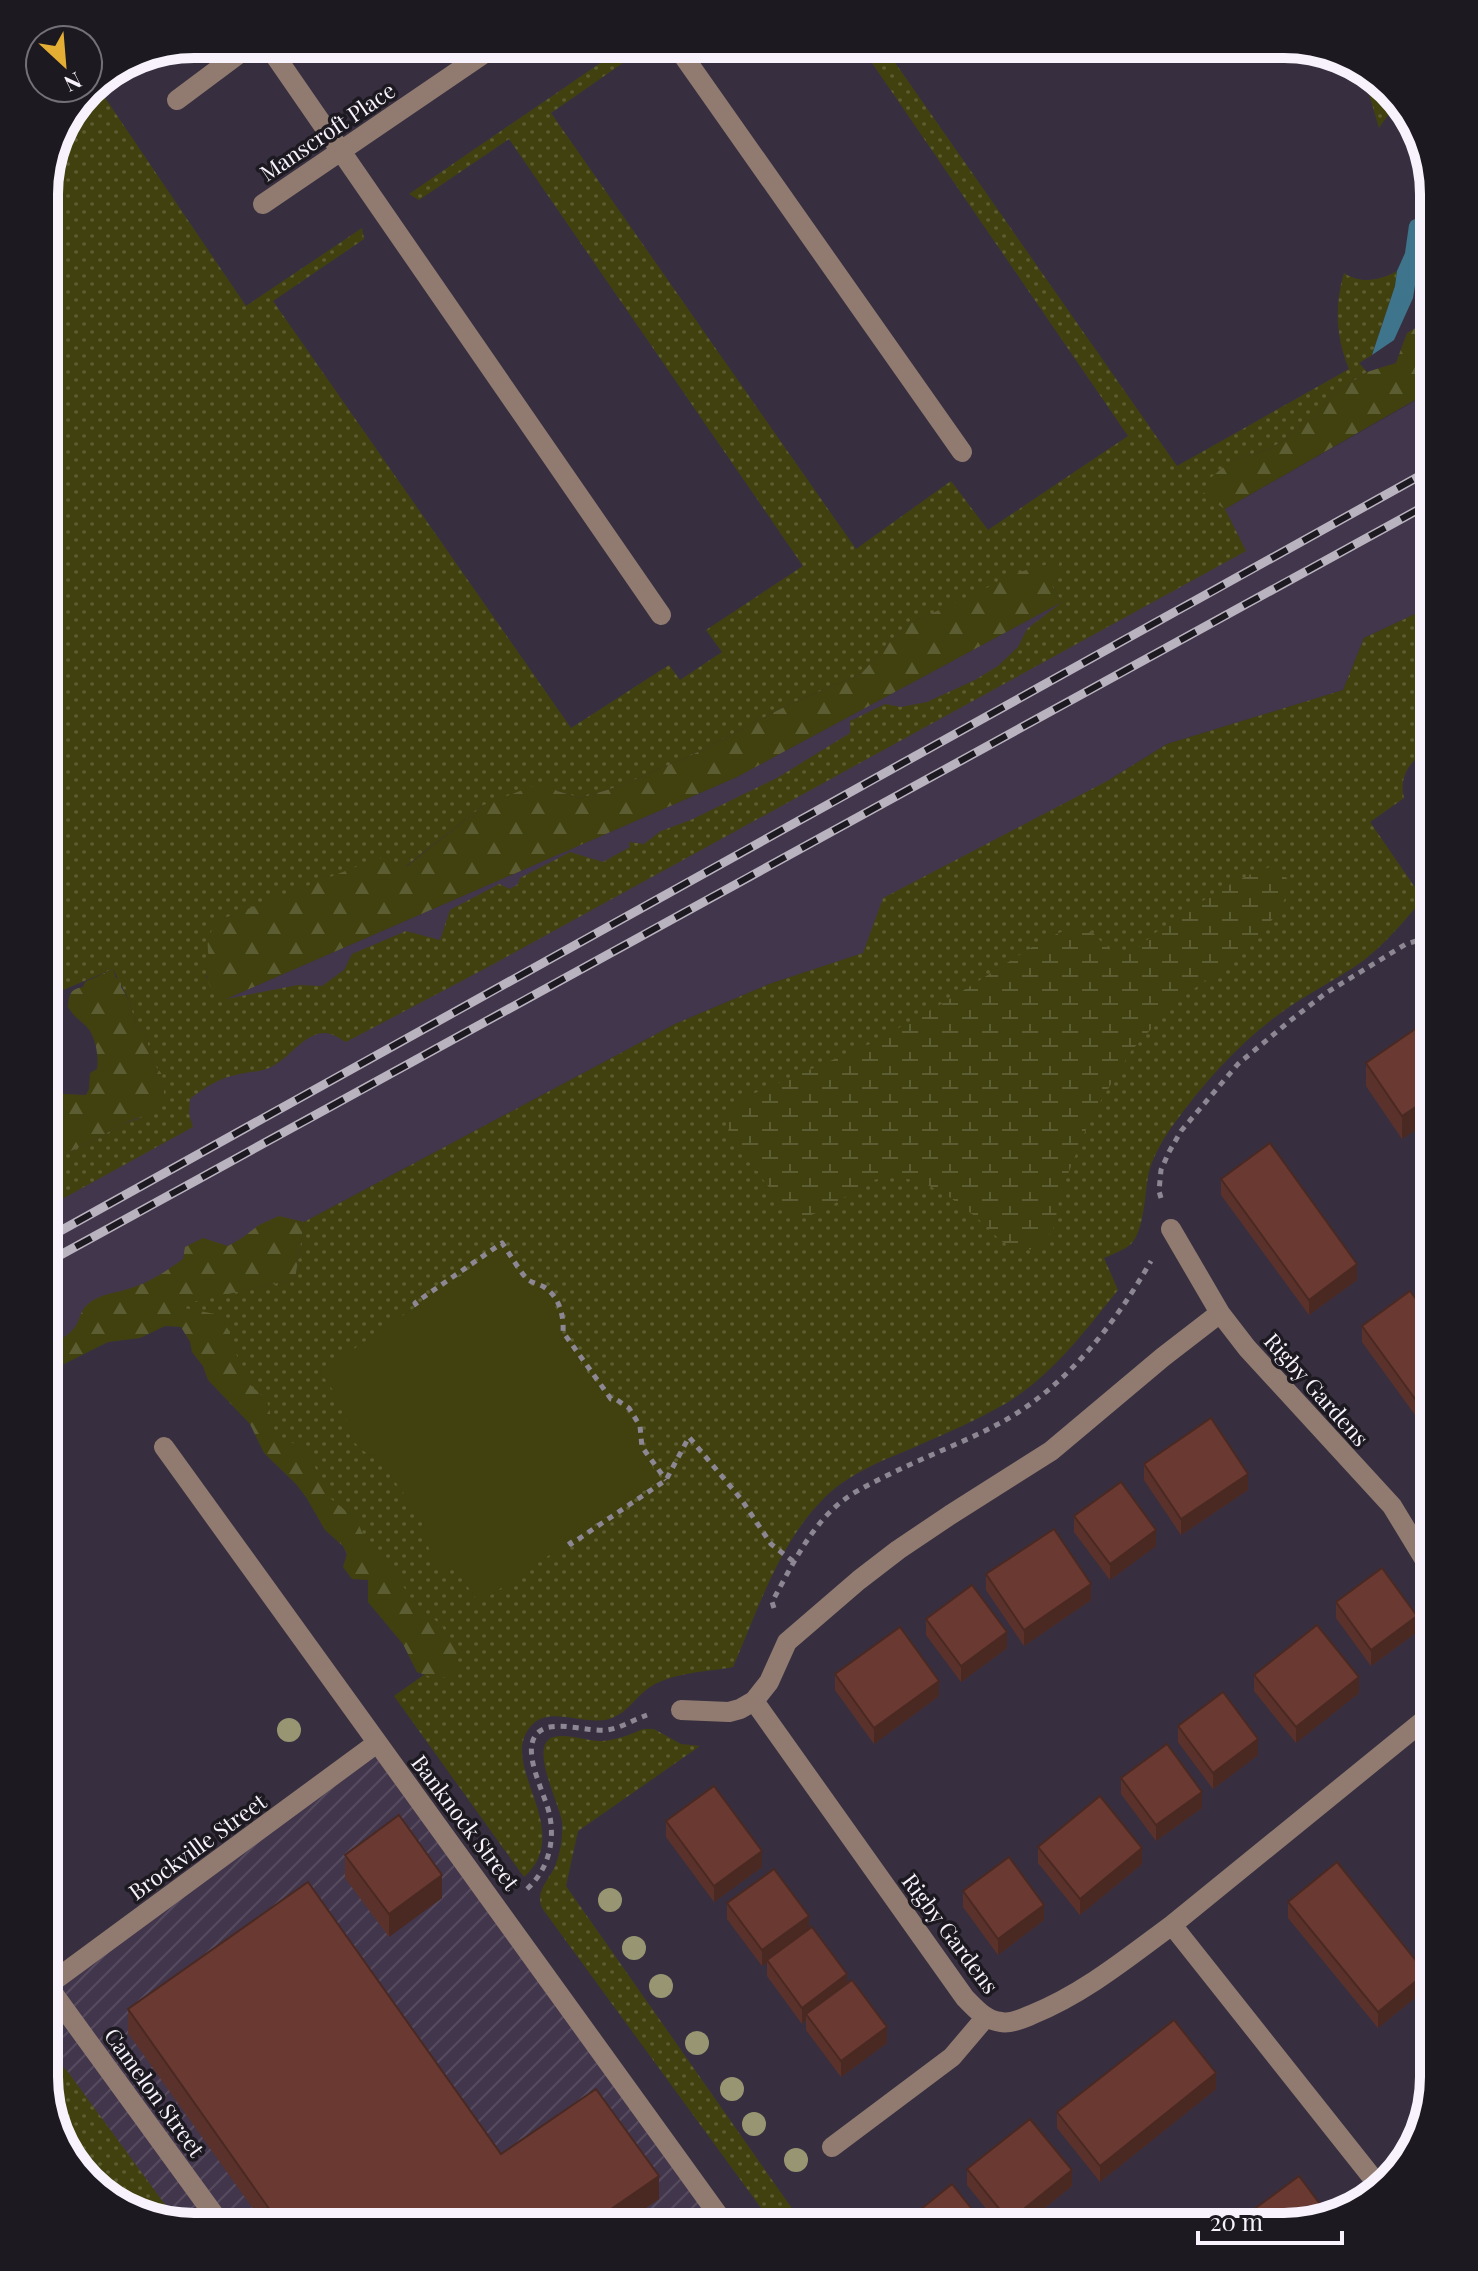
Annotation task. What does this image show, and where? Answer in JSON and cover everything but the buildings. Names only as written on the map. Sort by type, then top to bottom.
[{"type":"street","points":[[177,100],[233,58]]},
{"type":"street","points":[[277,58],[661,615]]},
{"type":"street","name":"Manscroft Place","points":[[263,204],[477,58]]},
{"type":"street","points":[[685,58],[962,452]]},
{"type":"street","name":"Rigby Gardens","points":[[1171,1229],[1220,1313],[1247,1348],[1392,1506],[1420,1552]]},
{"type":"street","points":[[681,1710],[729,1712],[754,1701],[763,1693],[787,1642],[898,1550],[1051,1451],[1220,1313]]},
{"type":"street","name":"Banknock Street","points":[[164,1447],[502,1911],[717,2213]]},
{"type":"street","name":"Rigby Gardens","points":[[754,1701],[965,1998],[986,2017],[1003,2023],[1055,2005],[1090,1986],[1172,1925],[1420,1723]]},
{"type":"street","name":"Brockville Street","points":[[58,1977],[377,1743]]},
{"type":"street","points":[[1172,1925],[1373,2179]]},
{"type":"street","name":"Camelon Street","points":[[58,2002],[213,2213]]},
{"type":"street","points":[[832,2147],[952,2057],[986,2017]]},
{"type":"path","points":[[787,1642],[772,1602],[794,1562],[831,1511],[856,1491],[1010,1417],[1038,1399],[1064,1376],[1090,1349],[1131,1296],[1171,1229],[1159,1191],[1161,1170],[1181,1131],[1238,1064],[1279,1029],[1326,993],[1406,944],[1420,940]]},
{"type":"path","points":[[417,1306],[415,1303],[502,1243],[529,1282],[552,1294],[560,1308],[563,1332],[611,1399],[629,1408],[640,1426],[642,1447],[666,1480]]},
{"type":"path","points":[[569,1541],[571,1544],[666,1480],[689,1437],[741,1499],[771,1544],[794,1562]]},
{"type":"path","points":[[502,1911],[536,1881],[548,1859],[552,1838],[550,1817],[531,1751],[539,1731],[560,1726],[591,1731],[608,1729],[623,1726],[652,1712],[681,1710]]},
{"type":"shaded area","points":[[1420,398],[1420,612],[1364,638],[1343,690],[1167,744],[1109,780],[864,953],[769,984],[675,1024],[304,1222],[295,1279],[171,1306],[58,1358],[58,1126],[226,999],[737,777],[1062,602]]},
{"type":"shaded area","points":[[377,1743],[714,2213],[185,2213],[150,2206],[119,2190],[98,2173],[86,2160],[68,2129],[59,2095],[58,1978]]},
{"type":"green space","points":[[608,58],[630,58],[551,113],[856,549],[951,481],[988,530],[1128,436],[869,58],[892,58],[1177,466],[1349,369],[1341,345],[1338,321],[1344,273],[1357,279],[1370,280],[1397,271],[1395,286],[1372,355],[1359,363],[1367,372],[1334,394],[1314,417],[1272,448],[1232,460],[1204,495],[1225,509],[1246,551],[346,1042],[329,1033],[316,1035],[272,1067],[233,1075],[201,1090],[190,1099],[189,1114],[193,1127],[58,1201],[58,1157],[138,1119],[164,1093],[160,1073],[150,1059],[147,1037],[135,1024],[130,1002],[113,969],[58,992],[58,185],[72,134],[93,104],[104,104],[104,96],[246,306],[362,228],[364,239],[273,301],[571,728],[669,665],[680,680],[722,652],[706,630],[803,566],[509,139],[419,200],[409,194]],"holes":[[[1052,586],[1062,602],[1027,629],[1018,647],[998,666],[975,680],[927,702],[901,707],[885,704],[850,721],[850,733],[777,778],[661,831],[644,844],[629,842],[630,847],[603,862],[570,852],[520,878],[518,884],[510,889],[499,884],[450,910],[440,940],[406,931],[352,954],[344,970],[322,986],[298,985],[226,999],[206,977],[210,966],[406,866],[484,805],[557,791],[581,798],[620,786],[692,755],[790,704],[861,674],[909,624],[974,595]]]},
{"type":"green space","points":[[1367,88],[1391,110],[1379,128]]},
{"type":"green space","points":[[1420,325],[1420,397],[1225,509],[1203,495],[1208,480],[1232,460],[1272,448],[1314,417],[1334,394],[1367,372],[1396,363],[1407,333]]},
{"type":"green space","points":[[1060,561],[1052,586],[1062,602],[737,777],[226,999],[208,982],[208,938],[222,919],[379,858],[407,866],[484,805],[543,782],[557,791],[581,798],[620,786],[692,755],[790,704],[861,674],[909,624],[1023,571]]},
{"type":"green space","points":[[1420,612],[1420,755],[1405,774],[1404,798],[1370,822],[1420,895],[1420,902],[1372,953],[1266,1024],[1223,1064],[1197,1094],[1170,1130],[1152,1162],[1136,1237],[1128,1246],[1104,1258],[1118,1290],[1052,1367],[1003,1405],[867,1468],[825,1497],[794,1535],[782,1556],[733,1667],[680,1675],[659,1682],[612,1718],[547,1717],[530,1727],[523,1743],[523,1760],[540,1819],[542,1839],[538,1859],[524,1877],[394,1696],[438,1665],[171,1306],[295,1279],[304,1222],[675,1024],[769,984],[863,953],[883,898],[1109,780],[1167,744],[1343,690],[1364,638]]},
{"type":"green space","points":[[1270,867],[1284,874],[1291,887],[1277,914],[1248,948],[1174,1004],[1131,1051],[1091,1117],[1061,1191],[1053,1231],[1034,1249],[1019,1251],[1001,1241],[951,1198],[926,1184],[889,1176],[870,1181],[826,1209],[799,1216],[787,1210],[734,1143],[727,1122],[730,1114],[748,1096],[870,1044],[945,1002],[1040,942],[1073,929],[1093,933],[1109,950],[1125,956],[1211,896],[1240,879]]},
{"type":"green space","points":[[113,969],[116,978],[121,979],[135,1024],[147,1037],[150,1059],[161,1073],[164,1093],[159,1110],[122,1124],[58,1157],[58,1100],[63,1094],[86,1095],[90,1073],[97,1069],[97,1055],[90,1031],[68,1007],[73,991],[83,987],[85,982]]},
{"type":"green space","points":[[279,1216],[304,1222],[295,1279],[174,1306],[220,1315],[230,1333],[229,1345],[243,1366],[247,1382],[267,1400],[274,1429],[311,1459],[330,1498],[357,1520],[373,1554],[386,1558],[413,1602],[441,1625],[457,1651],[453,1677],[433,1678],[417,1672],[403,1644],[368,1602],[368,1580],[352,1579],[343,1567],[347,1554],[343,1546],[325,1530],[296,1484],[264,1453],[250,1424],[208,1380],[181,1327],[165,1326],[140,1338],[108,1342],[58,1369],[58,1341],[72,1330],[92,1301],[153,1278],[183,1259],[185,1247],[203,1238],[228,1246]]},
{"type":"green space","points":[[502,1248],[528,1286],[548,1295],[557,1310],[559,1332],[607,1401],[621,1406],[632,1417],[639,1433],[638,1447],[661,1479],[479,1603],[457,1571],[444,1567],[433,1558],[426,1541],[426,1525],[377,1456],[365,1452],[354,1442],[346,1425],[347,1410],[320,1372]]},
{"type":"green space","points":[[643,1729],[654,1729],[681,1744],[700,1746],[578,1831],[566,1886],[795,2213],[765,2213],[542,1908],[540,1896],[556,1864],[562,1833],[560,1814],[545,1768],[544,1747],[548,1740],[559,1736],[596,1741],[623,1737]]},
{"type":"green space","points":[[58,2061],[169,2210],[150,2206],[119,2190],[86,2160],[68,2129],[63,2112]]},
{"type":"water","points":[[1420,190],[1420,272],[1417,273],[1413,298],[1394,340],[1372,355],[1405,253],[1409,225],[1415,219]]},
{"type":"railway","points":[[58,1232],[1420,476]]},
{"type":"railway","points":[[58,1256],[1420,509]]}]
